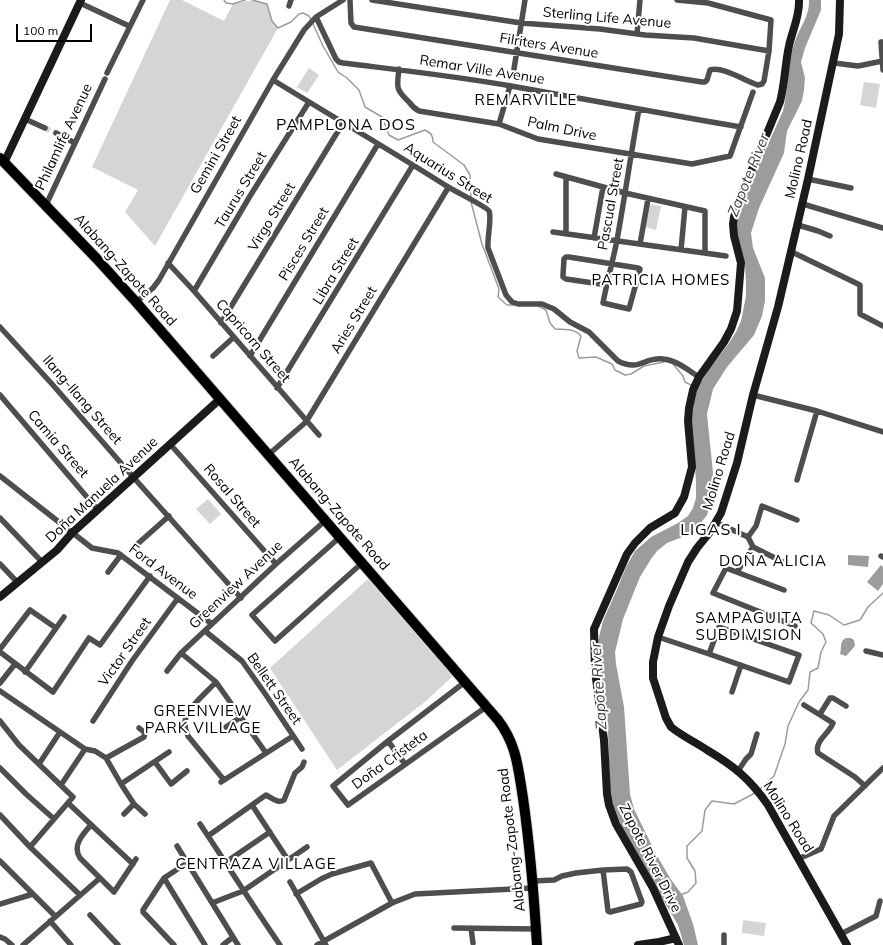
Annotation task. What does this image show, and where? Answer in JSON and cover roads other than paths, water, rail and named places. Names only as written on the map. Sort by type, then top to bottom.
[{"type":"highway","name":"Alabang-Zapote Road","points":[[2,161],[46,205],[136,302],[326,520],[506,731],[512,742],[517,759],[529,840],[537,945]]},
{"type":"main road","name":"Zapote River Drive","points":[[678,941],[653,888],[616,824],[609,805],[604,740],[595,671],[594,634],[596,624],[627,554],[635,543],[650,528],[675,513],[684,497],[692,467],[688,421],[693,390],[698,378],[724,342],[731,329],[735,316],[739,294],[741,263],[734,236],[734,216],[780,102],[784,86],[786,64],[799,10],[799,0]]},
{"type":"main road","name":"Molino Road","points":[[840,0],[839,34],[834,63],[803,204],[778,307],[753,395],[737,463],[726,502],[717,523],[690,558],[669,606],[658,637],[653,674],[658,695],[668,723],[674,730],[708,750],[738,771],[760,793],[847,945]]},
{"type":"main road","points":[[2,161],[25,119],[80,1]]},
{"type":"main road","name":"Doña Manuela Avenue","points":[[0,597],[57,550],[72,533],[220,399]]},
{"type":"main road","points":[[638,945],[678,941]]},
{"type":"street","name":"Philamlife Avenue","points":[[46,205],[143,0]]},
{"type":"street","points":[[290,6],[291,0]]},
{"type":"street","points":[[312,21],[343,0]]},
{"type":"street","name":"Filriters Avenue","points":[[350,0],[351,22],[354,27],[702,82],[707,80],[710,70],[714,69],[723,70],[758,85],[762,84],[764,81],[769,51]]},
{"type":"street","name":"Sterling Life Avenue","points":[[372,0],[521,23],[600,28],[637,34],[711,40],[769,51]]},
{"type":"street","points":[[514,69],[525,0]]},
{"type":"street","points":[[637,34],[640,0]]},
{"type":"street","points":[[677,0],[708,3],[771,20],[769,51]]},
{"type":"street","points":[[80,1],[130,26]]},
{"type":"street","name":"Remar Ville Avenue","points":[[312,21],[338,62],[399,69],[510,86],[741,127]]},
{"type":"street","name":"Gemini Street","points":[[136,302],[153,288],[273,80],[304,30],[312,21]]},
{"type":"street","points":[[883,42],[881,42],[883,70]]},
{"type":"street","points":[[834,63],[858,66],[882,61]]},
{"type":"street","name":"Palm Drive","points":[[399,69],[399,93],[417,110],[499,124],[538,139],[692,164],[727,158],[731,154],[741,127]]},
{"type":"street","name":"Aquarius Street","points":[[273,80],[413,165],[456,193],[487,208],[489,211],[488,248],[506,295],[512,302],[542,304],[554,309],[570,322],[589,332],[618,361],[624,364],[636,366],[655,359],[664,359],[676,363],[698,378]]},
{"type":"street","points":[[499,124],[510,86]]},
{"type":"street","points":[[741,127],[753,92]]},
{"type":"street","name":"Taurus Street","points":[[194,291],[250,196],[309,102]]},
{"type":"street","name":"Pascual Street","points":[[612,263],[640,269],[629,309],[604,303],[607,285],[612,263],[617,241],[639,109]]},
{"type":"street","points":[[25,119],[45,128]]},
{"type":"street","name":"Virgo Street","points":[[221,323],[343,123]]},
{"type":"street","points":[[56,133],[75,143]]},
{"type":"street","name":"Pisces Street","points":[[250,356],[378,144]]},
{"type":"street","name":"Libra Street","points":[[278,388],[413,165]]},
{"type":"street","points":[[556,174],[625,193],[705,211],[705,253]]},
{"type":"street","points":[[566,177],[566,234]]},
{"type":"street","points":[[808,179],[851,188]]},
{"type":"street","points":[[594,238],[603,187]]},
{"type":"street","name":"Aries Street","points":[[268,455],[306,422],[448,188]]},
{"type":"street","points":[[640,244],[648,198]]},
{"type":"street","points":[[803,204],[883,228]]},
{"type":"street","points":[[681,250],[685,207]]},
{"type":"street","points":[[798,225],[830,236]]},
{"type":"street","points":[[553,232],[726,256]]},
{"type":"street","points":[[792,252],[860,285],[860,314],[883,326]]},
{"type":"street","points":[[607,285],[566,279],[564,277],[564,259],[566,257],[612,263]]},
{"type":"street","name":"Capricorn Street","points":[[168,263],[319,435]]},
{"type":"street","name":"Ilang-Ilang Street","points":[[0,327],[169,516],[240,598]]},
{"type":"street","points":[[213,356],[234,337]]},
{"type":"street","name":"Camia Street","points":[[0,395],[98,510]]},
{"type":"street","points":[[753,395],[817,411],[883,432]]},
{"type":"street","points":[[797,480],[817,411]]},
{"type":"street","name":"Rosal Street","points":[[170,444],[276,564]]},
{"type":"street","name":"Ford Avenue","points":[[0,476],[92,548],[96,550],[113,551],[121,555],[212,624]]},
{"type":"street","points":[[748,537],[756,526],[762,506],[797,520]]},
{"type":"street","points":[[134,548],[169,516]]},
{"type":"street","points":[[0,518],[42,562]]},
{"type":"street","name":"Greenview Avenue","points":[[167,671],[181,653],[276,564],[326,520]]},
{"type":"street","points":[[717,523],[748,537],[753,547],[787,564]]},
{"type":"street","points":[[340,537],[252,615],[275,641],[362,563]]},
{"type":"street","points":[[737,572],[753,547]]},
{"type":"street","points":[[108,572],[121,555]]},
{"type":"street","points":[[0,564],[17,582]]},
{"type":"street","points":[[784,590],[726,568],[713,593],[795,626]]},
{"type":"street","points":[[0,652],[53,692],[89,638],[100,645],[150,576]]},
{"type":"street","name":"Victor Street","points":[[93,721],[132,661],[178,598]]},
{"type":"street","points":[[0,649],[30,610],[56,628]]},
{"type":"street","points":[[25,672],[64,617]]},
{"type":"street","points":[[658,637],[788,682],[799,656],[719,627],[709,654]]},
{"type":"street","name":"Bellett Street","points":[[205,631],[242,661],[302,749]]},
{"type":"street","points":[[866,651],[883,655]]},
{"type":"street","points":[[181,653],[216,682],[266,753]]},
{"type":"street","points":[[0,683],[15,664]]},
{"type":"street","points":[[732,692],[741,665]]},
{"type":"street","points":[[216,682],[190,711],[185,720],[184,729],[222,781],[293,736]]},
{"type":"street","name":"Doña Cristeta","points":[[465,682],[388,741],[333,786],[348,805],[486,706]]},
{"type":"street","points":[[0,691],[85,749],[95,750],[106,758],[120,784],[134,804],[145,814]]},
{"type":"street","points":[[820,714],[830,698],[833,698],[846,706]]},
{"type":"street","points":[[804,705],[834,723],[820,741],[817,748],[818,753],[855,777],[865,786]]},
{"type":"street","points":[[226,727],[241,717]]},
{"type":"street","points":[[0,721],[19,745],[73,797],[30,847]]},
{"type":"street","points":[[106,758],[144,737],[145,733],[139,728]]},
{"type":"street","points":[[39,764],[60,732]]},
{"type":"street","points":[[738,771],[751,754],[757,734]]},
{"type":"street","points":[[388,741],[405,764]]},
{"type":"street","points":[[61,785],[85,749]]},
{"type":"street","points":[[120,784],[169,752]]},
{"type":"street","points":[[155,762],[171,784],[187,771]]},
{"type":"street","points":[[208,836],[266,795],[278,802],[284,800],[295,773],[302,767],[304,762]]},
{"type":"street","points":[[0,768],[54,819]]},
{"type":"street","points":[[798,859],[821,848],[834,816],[883,768]]},
{"type":"street","points":[[68,803],[91,825],[135,862],[114,892],[77,854],[77,844],[91,825]]},
{"type":"street","points":[[124,814],[134,804]]},
{"type":"street","points":[[252,805],[288,860]]},
{"type":"street","points":[[0,816],[80,895]]},
{"type":"street","points":[[200,824],[226,862],[242,891],[280,945]]},
{"type":"street","points":[[226,862],[270,832]]},
{"type":"street","points":[[176,846],[238,945]]},
{"type":"street","points":[[212,903],[242,891],[307,847]]},
{"type":"street","points":[[0,861],[55,916]]},
{"type":"street","points":[[174,945],[143,912],[144,908],[164,878],[187,863]]},
{"type":"street","points":[[296,894],[332,874],[371,863],[392,903]]},
{"type":"street","points":[[316,945],[324,943],[392,903],[415,894],[533,884],[554,880],[564,875],[603,870],[625,869],[631,871],[642,902],[641,904],[608,911],[603,870]]},
{"type":"street","points":[[23,945],[100,878]]},
{"type":"street","points":[[164,878],[205,945]]},
{"type":"street","points":[[290,882],[324,943]]},
{"type":"street","points":[[0,904],[33,894]]},
{"type":"street","points":[[841,934],[876,916],[880,900]]},
{"type":"street","points":[[90,915],[118,945]]},
{"type":"street","points":[[50,921],[72,945]]},
{"type":"street","points":[[454,928],[536,929]]},
{"type":"street","points":[[471,928],[473,943]]},
{"type":"street","points":[[724,935],[724,945]]},
{"type":"street","points":[[0,937],[12,945]]},
{"type":"street","points":[[223,945],[233,937]]},
{"type":"waterway","points":[[224,0],[226,3],[233,4],[245,0]]},
{"type":"waterway","points":[[252,0],[267,4],[272,21],[278,28],[291,22],[299,14],[303,13],[309,16],[311,20]]},
{"type":"waterway","points":[[313,24],[323,46],[338,72],[347,78],[359,90],[365,107],[382,117],[389,135],[398,140],[425,130],[429,132],[432,136],[433,142],[464,165],[470,175],[471,197]]},
{"type":"waterway","points":[[471,202],[482,244],[499,289],[498,297],[507,305],[514,305]]},
{"type":"waterway","points":[[538,306],[546,310],[550,323],[555,329],[579,333],[581,336],[577,351],[579,358],[596,357],[612,364],[615,370],[625,375],[631,374],[644,366],[664,362]]},
{"type":"waterway","points":[[673,364],[683,376],[685,382],[691,385]]},
{"type":"waterway","points":[[760,789],[774,776],[785,744],[788,726],[799,702],[808,690],[810,672],[818,668],[821,652],[826,642],[823,634],[811,623],[814,611],[829,615],[844,625],[860,620],[868,607],[883,593]]},
{"type":"waterway","points":[[680,895],[688,892],[696,883],[695,871],[687,858],[687,846],[702,831],[705,810],[712,801],[734,804],[755,793]]},
{"type":"tunnel","points":[[45,128],[56,133]]},
{"type":"district","name":"REMARVILLE","points":[[526,100]]},
{"type":"district","name":"PAMPLONA DOS","points":[[346,125]]},
{"type":"district","name":"PATRICIA HOMES","points":[[661,280]]},
{"type":"district","name":"LIGAS I","points":[[711,530]]},
{"type":"district","name":"DOÑA ALICIA","points":[[773,561]]},
{"type":"district","name":"SAMPAGUITA SUBDIVISION","points":[[749,626]]},
{"type":"district","name":"GREENVIEW PARK VILLAGE","points":[[203,720]]},
{"type":"district","name":"CENTRAZA VILLAGE","points":[[256,864]]},
{"type":"water label","name":"Zapote River","points":[[749,175]]},
{"type":"water label","name":"Zapote River","points":[[599,686]]}]
